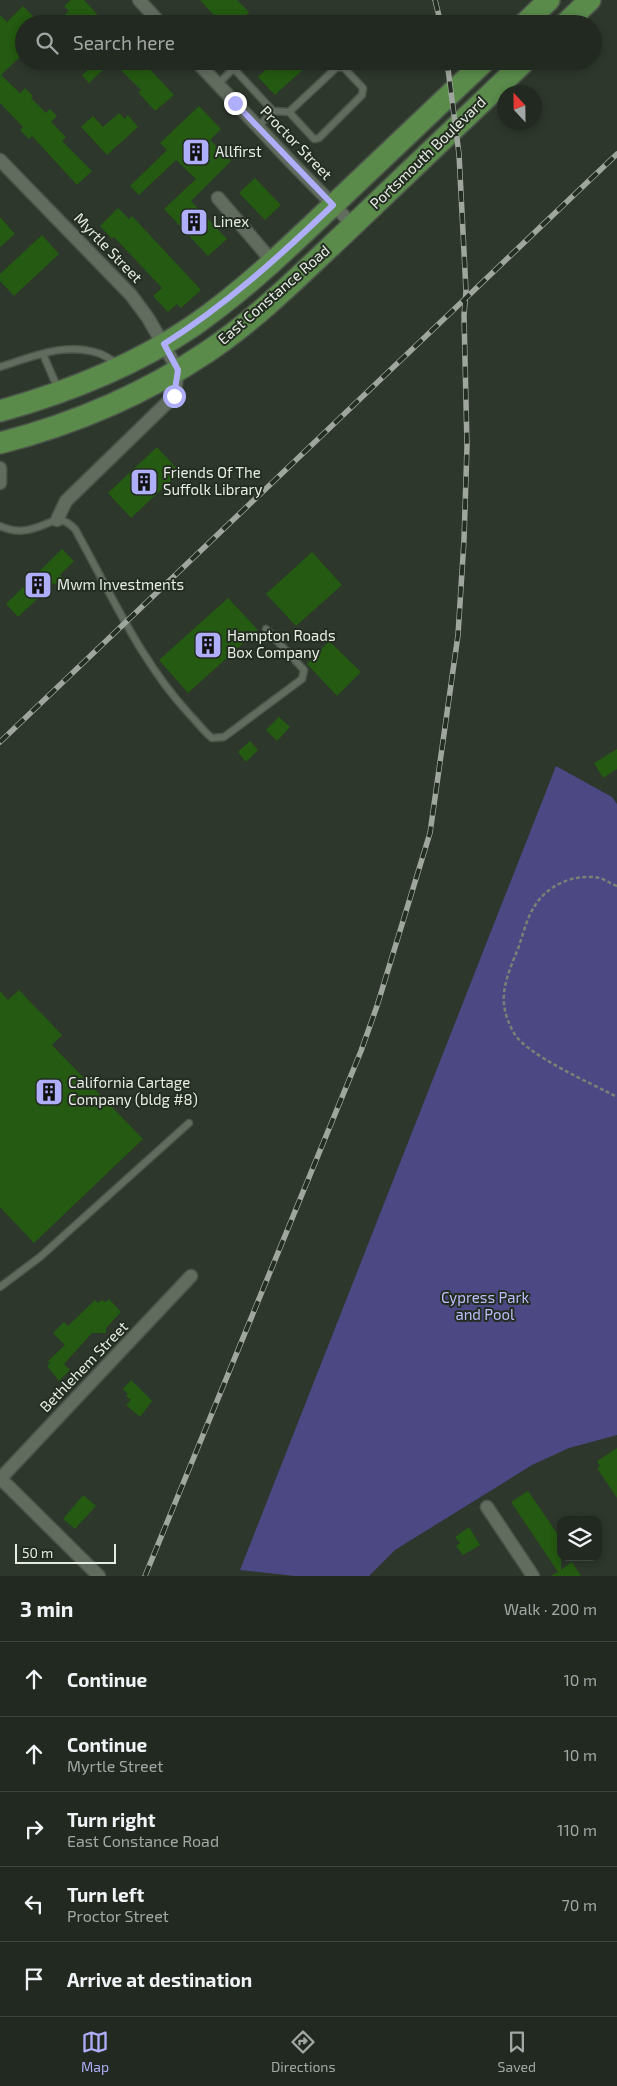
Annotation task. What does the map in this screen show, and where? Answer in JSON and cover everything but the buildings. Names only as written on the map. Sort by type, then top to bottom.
[{"type":"main road","points":[[533,15],[549,0]]},
{"type":"main road","points":[[574,15],[590,0]]},
{"type":"main road","name":"Portsmouth Boulevard","points":[[333,205],[475,70]]},
{"type":"main road","name":"Portsmouth Boulevard","points":[[353,225],[516,70]]},
{"type":"main road","name":"East Constance Road","points":[[0,412],[60,393],[123,367],[193,326],[231,298],[333,205]]},
{"type":"main road","name":"East Constance Road","points":[[0,443],[72,422],[111,406],[208,352],[256,315],[353,225]]},
{"type":"street","points":[[139,0],[153,15]]},
{"type":"street","name":"Proctor Street","points":[[205,70],[353,225]]},
{"type":"street","name":"Myrtle Street","points":[[0,160],[131,295],[148,318],[178,370]]},
{"type":"street","points":[[218,198],[272,261]]},
{"type":"street","points":[[57,520],[66,501],[174,396],[178,370]]},
{"type":"street","points":[[0,468],[0,483]]},
{"type":"street","name":"Bethlehem Street","points":[[0,1479],[191,1276]]},
{"type":"street","points":[[0,1479],[99,1576]]},
{"type":"street","points":[[487,1507],[533,1576]]},
{"type":"lane","points":[[218,84],[232,70],[236,71],[273,111],[289,112],[314,139],[319,138],[362,95],[363,88],[346,70]]},
{"type":"lane","points":[[289,112],[334,70]]},
{"type":"lane","points":[[258,127],[273,111]]},
{"type":"lane","points":[[0,367],[64,349],[81,349],[99,353],[123,367]]},
{"type":"lane","points":[[43,354],[60,393]]},
{"type":"lane","points":[[0,526],[16,530],[26,530],[57,520],[69,523],[75,529],[139,645],[159,677],[182,706],[212,738],[224,738],[302,679],[304,670],[266,629]]},
{"type":"lane","points":[[0,1287],[40,1257],[189,1123]]},
{"type":"path","points":[[617,886],[601,878],[583,877],[560,882],[546,892],[533,908],[508,974],[502,997],[506,1015],[515,1035],[530,1051],[617,1097]]},
{"type":"green space","name":"Cypress Park and Pool","points":[[556,766],[612,797],[617,804],[617,1435],[569,1448],[532,1465],[395,1550],[369,1576],[295,1576],[240,1570]]},
{"type":"railway","points":[[435,0],[439,15]]},
{"type":"railway","points":[[145,1576],[361,1051],[377,1006],[430,833],[458,635],[467,446],[464,315],[466,291],[459,154],[448,70]]},
{"type":"railway","points":[[0,742],[617,154]]},
{"type":"place","name":"Allfirst","points":[[196,152]]},
{"type":"place","name":"Linex","points":[[194,222]]},
{"type":"place","name":"Friends Of The Suffolk Library","points":[[144,482]]},
{"type":"place","name":"Mwm Investments","points":[[38,585]]},
{"type":"place","name":"Hampton Roads Box Company","points":[[208,645]]},
{"type":"place","name":"California Cartage Company (bldg #8)","points":[[49,1092]]},
{"type":"route","points":[[174,396],[178,370],[164,344],[193,326],[231,298],[333,205],[235,103]]}]
